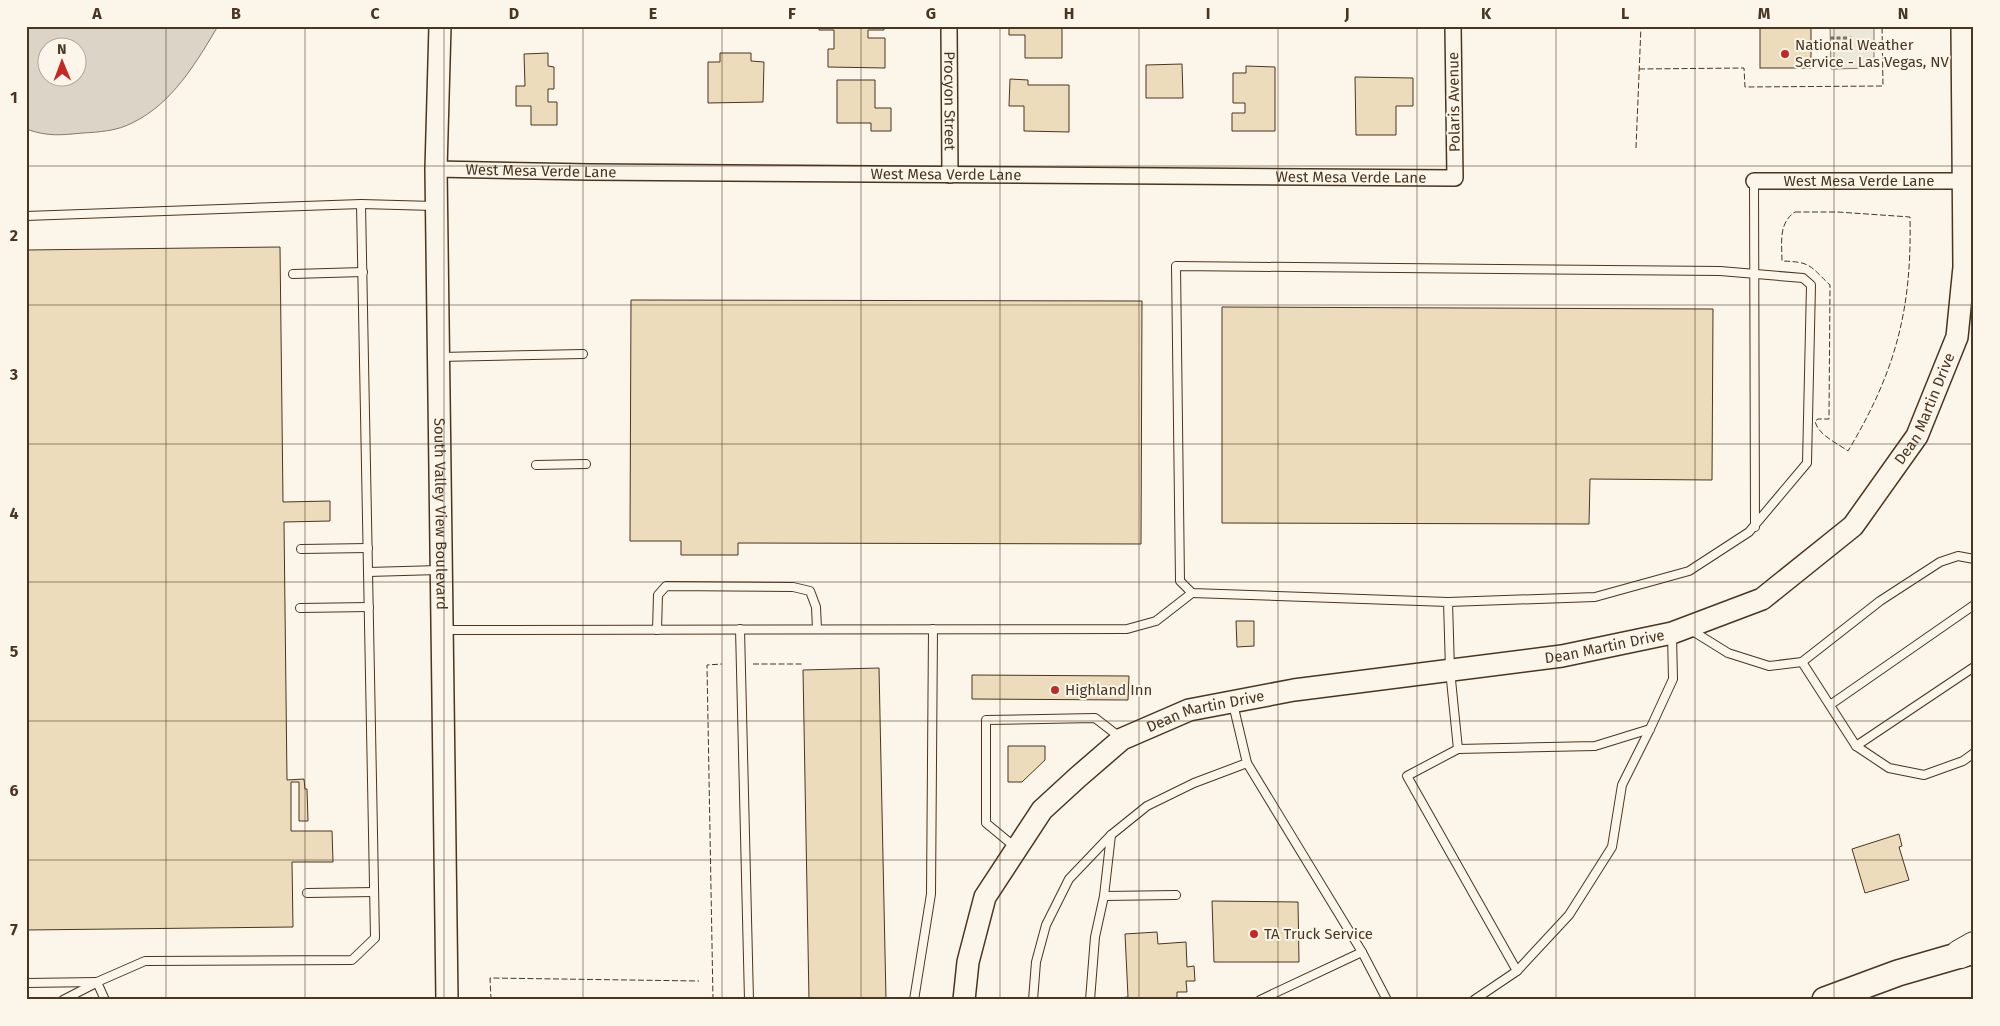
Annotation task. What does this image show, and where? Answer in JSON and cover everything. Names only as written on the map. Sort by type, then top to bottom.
[{"type":"highway","points":[[1825,1000],[1898,973],[1969,950]]},
{"type":"main road","name":"South Valley View Boulevard","points":[[440,26],[436,206],[448,1000]]},
{"type":"main road","name":"Dean Martin Drive","points":[[964,1000],[968,962],[985,897],[1042,810],[1078,776],[1122,739],[1189,710],[1294,690],[1562,656],[1680,630],[1762,599],[1853,526],[1916,436],[1957,337],[1964,267],[1965,181],[1969,158],[1962,26]]},
{"type":"street","name":"Procyon Street","points":[[949,26],[950,175]]},
{"type":"street","name":"Polaris Avenue","points":[[1453,26],[1455,178]]},
{"type":"street","name":"West Mesa Verde Lane","points":[[436,169],[590,172],[1455,178]]},
{"type":"street","name":"West Mesa Verde Lane","points":[[1754,181],[1965,181]]},
{"type":"lane","points":[[1754,181],[1755,527]]},
{"type":"lane","points":[[63,1000],[97,982],[145,961],[352,960],[375,938],[361,204]]},
{"type":"lane","points":[[26,216],[361,204],[436,206]]},
{"type":"lane","points":[[442,630],[1126,629],[1156,621],[1192,593],[1448,602],[1595,598],[1689,571],[1755,527],[1807,463],[1811,285],[1803,278],[1720,272],[1176,266],[1180,581],[1192,593]]},
{"type":"lane","points":[[293,274],[363,272]]},
{"type":"lane","points":[[438,357],[583,354]]},
{"type":"lane","points":[[536,465],[586,464]]},
{"type":"lane","points":[[301,549],[368,548]]},
{"type":"lane","points":[[1474,1000],[1517,971],[1569,915],[1612,847],[1622,785],[1673,679],[1680,630],[1728,653],[1770,666],[1802,662],[1880,601],[1940,562],[1958,556],[1974,559]]},
{"type":"lane","points":[[368,572],[442,570]]},
{"type":"lane","points":[[657,630],[658,595],[666,586],[793,587],[810,591],[816,607],[817,629]]},
{"type":"lane","points":[[1448,602],[1450,670],[1458,750]]},
{"type":"lane","points":[[1830,706],[1974,605]]},
{"type":"lane","points":[[300,608],[369,607]]},
{"type":"lane","points":[[740,629],[748,1000]]},
{"type":"lane","points":[[914,1000],[931,894],[933,629]]},
{"type":"lane","points":[[1802,662],[1856,746],[1889,768],[1924,775],[1963,760],[1974,753]]},
{"type":"lane","points":[[1856,746],[1974,667]]},
{"type":"lane","points":[[1232,702],[1247,762],[1362,952],[1387,1000]]},
{"type":"lane","points":[[1016,848],[986,823],[986,720],[1095,718],[1122,739]]},
{"type":"lane","points":[[1517,971],[1407,776],[1458,750],[1595,746],[1650,729]]},
{"type":"lane","points":[[1033,1000],[1036,962],[1046,925],[1070,879],[1112,835],[1147,806],[1194,783],[1247,762]]},
{"type":"lane","points":[[1090,1000],[1095,937],[1104,896],[1112,835]]},
{"type":"lane","points":[[307,893],[374,892]]},
{"type":"lane","points":[[1104,896],[1176,896]]},
{"type":"lane","points":[[1260,1000],[1362,952]]},
{"type":"lane","points":[[26,983],[97,982]]},
{"type":"lane","points":[[97,982],[105,1000]]},
{"type":"path","points":[[1830,38],[1852,38]]},
{"type":"shaded area","points":[[26,26],[218,26],[182,81],[171,94],[146,115],[132,123],[108,131],[54,135],[26,129]]},
{"type":"shaded area","points":[[1830,26],[1874,26],[1874,68],[1831,69]]},
{"type":"building","points":[[819,26],[884,26],[884,30],[868,30],[868,38],[885,38],[885,68],[828,67],[828,49],[834,49],[834,30],[819,30]]},
{"type":"building","points":[[1009,26],[1062,26],[1062,58],[1025,58],[1025,35],[1009,35]]},
{"type":"building","name":"National Weather Service - Las Vegas, NV","points":[[1760,26],[1811,26],[1811,68],[1760,68]]},
{"type":"building","points":[[548,53],[548,66],[554,67],[554,89],[548,89],[548,102],[557,102],[557,125],[531,125],[531,106],[516,106],[516,86],[525,86],[524,54]]},
{"type":"building","points":[[720,53],[751,53],[751,61],[764,62],[763,102],[708,103],[708,62],[720,62]]},
{"type":"building","points":[[1182,64],[1183,98],[1146,98],[1146,65]]},
{"type":"building","points":[[1246,66],[1275,67],[1275,131],[1232,131],[1232,113],[1245,113],[1245,103],[1233,103],[1233,73],[1246,73]]},
{"type":"building","points":[[1355,77],[1413,78],[1413,106],[1396,106],[1396,135],[1356,135]]},
{"type":"building","points":[[1010,79],[1028,80],[1028,85],[1069,85],[1069,132],[1024,131],[1024,106],[1009,106]]},
{"type":"building","points":[[837,80],[875,80],[875,108],[891,108],[891,131],[871,131],[871,123],[837,123]]},
{"type":"building","points":[[280,247],[283,502],[330,501],[330,521],[284,522],[287,780],[304,779],[305,789],[307,789],[308,821],[299,821],[299,782],[291,782],[291,831],[332,831],[333,862],[292,862],[293,927],[26,930],[26,250]]},
{"type":"building","points":[[631,300],[1142,301],[1141,544],[738,543],[738,555],[681,555],[681,541],[630,541]]},
{"type":"building","points":[[1222,307],[1713,309],[1712,480],[1590,479],[1589,524],[1222,523]]},
{"type":"building","points":[[1236,621],[1254,621],[1254,646],[1237,647]]},
{"type":"building","points":[[879,668],[886,1000],[809,1000],[803,670]]},
{"type":"building","points":[[972,675],[1129,676],[1128,700],[972,699]]},
{"type":"building","points":[[1008,746],[1045,746],[1045,760],[1022,782],[1008,782]]},
{"type":"building","points":[[1899,834],[1902,846],[1899,847],[1909,880],[1865,893],[1852,849]]},
{"type":"building","points":[[1212,901],[1298,902],[1299,962],[1214,962]]},
{"type":"building","points":[[1157,932],[1158,944],[1186,942],[1187,967],[1194,966],[1195,981],[1186,981],[1187,992],[1177,992],[1177,1000],[1101,1000],[1128,997],[1125,934]]},
{"type":"fence","points":[[1636,148],[1641,26]]},
{"type":"fence","points":[[1639,69],[1744,68],[1745,87],[1883,86],[1882,26]]},
{"type":"fence","points":[[1795,212],[1838,212],[1910,217],[1908,281],[1898,338],[1878,394],[1865,422],[1848,451],[1824,435],[1815,421],[1818,419],[1829,419],[1830,285],[1809,266],[1799,262],[1782,261],[1783,228],[1795,212]]},
{"type":"fence","points":[[713,1000],[707,665],[722,664]]},
{"type":"fence","points":[[753,664],[804,664]]},
{"type":"fence","points":[[491,1000],[490,978],[699,981]]},
{"type":"place","name":"National Weather Service - Las Vegas, NV","points":[[1785,54]]},
{"type":"place","name":"Highland Inn","points":[[1055,690]]},
{"type":"place","name":"TA Truck Service","points":[[1254,934]]}]
